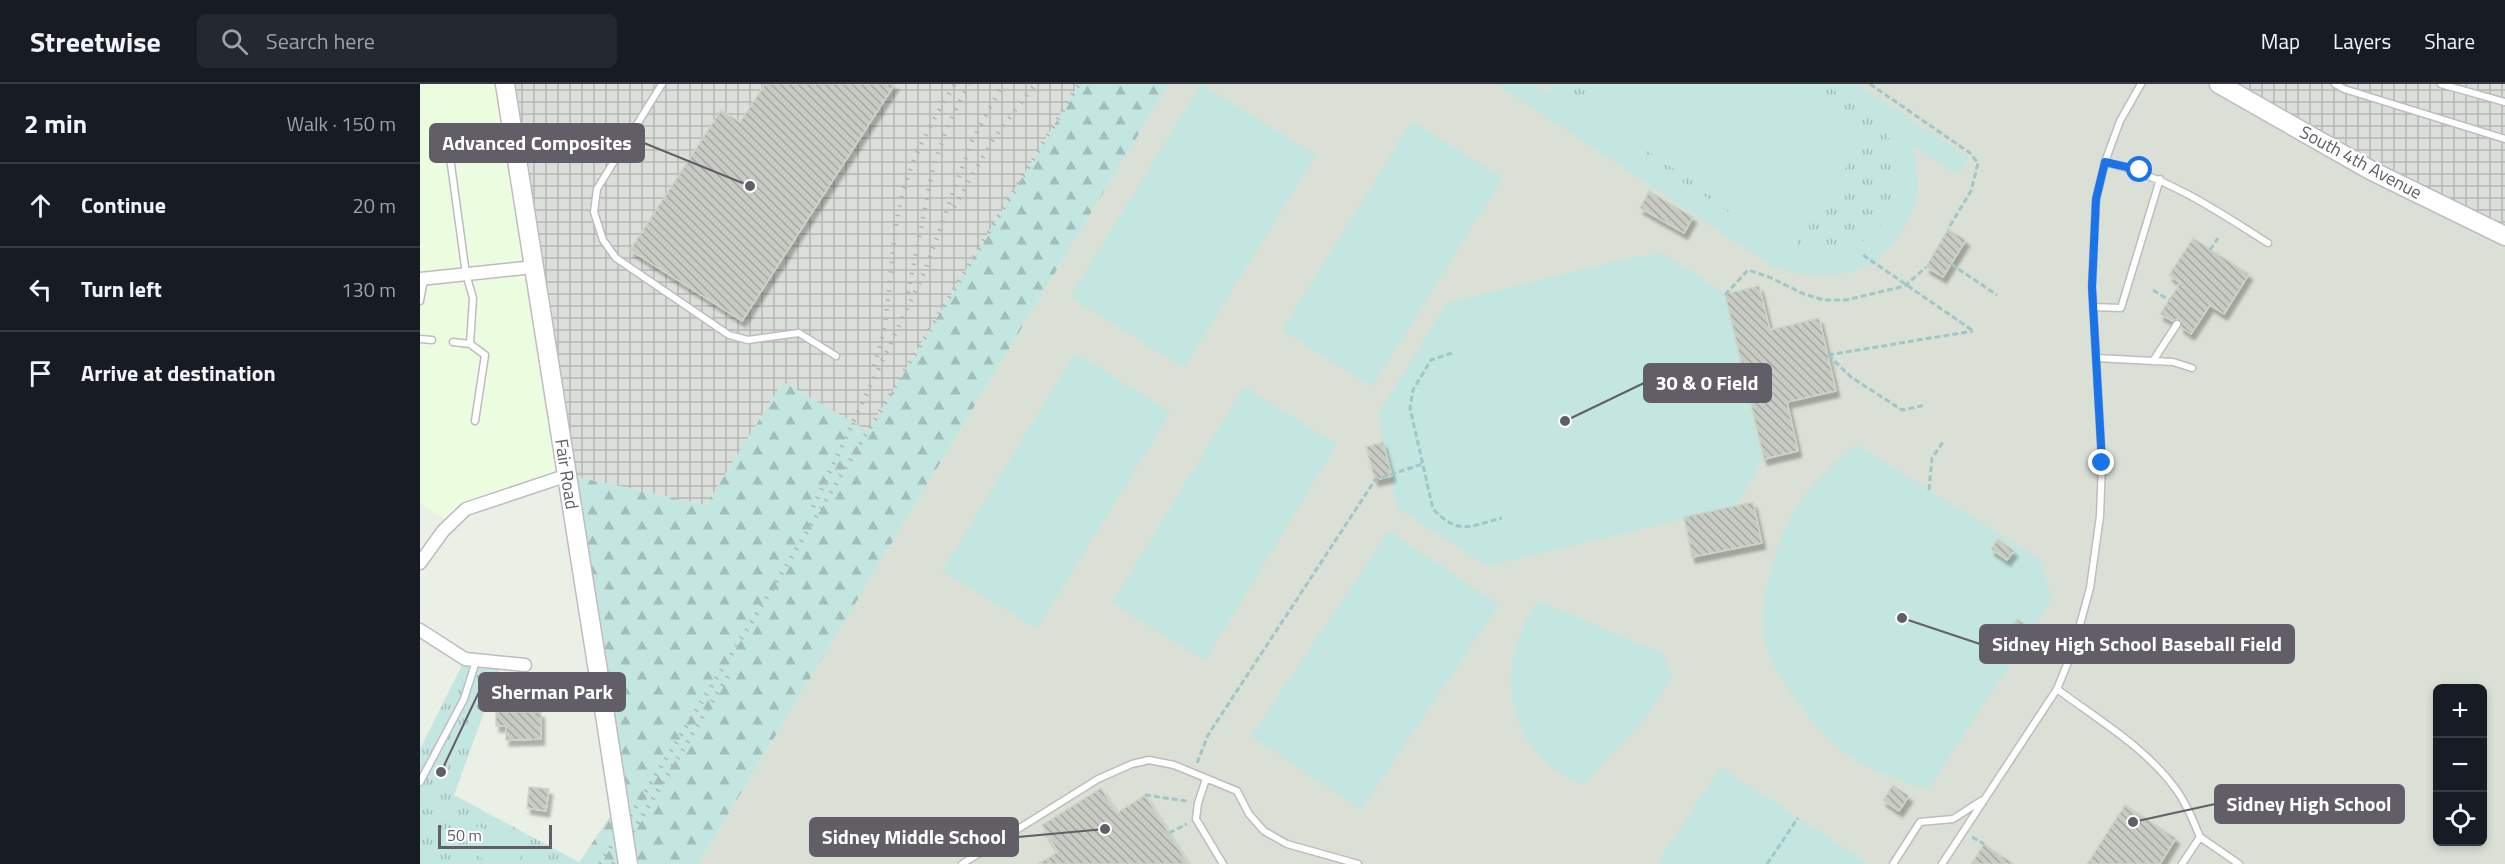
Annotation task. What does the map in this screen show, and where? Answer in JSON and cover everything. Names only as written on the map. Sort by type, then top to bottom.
[{"type":"main road","name":"Fair Road","points":[[505,84],[628,864]]},
{"type":"main road","name":"South 4th Avenue","points":[[2220,84],[2373,171],[2505,236]]},
{"type":"street","points":[[422,279],[534,267]]},
{"type":"street","points":[[420,563],[443,531],[466,509],[568,475]]},
{"type":"street","points":[[420,630],[465,659],[525,665]]},
{"type":"lane","points":[[662,84],[597,189],[594,213],[603,240],[616,258],[729,335],[748,340],[799,333],[836,356]]},
{"type":"lane","points":[[1942,864],[2057,689],[2073,650],[2090,588],[2097,547],[2102,463],[2093,307],[2092,237],[2096,199],[2105,162],[2120,121],[2141,84]]},
{"type":"lane","points":[[2336,84],[2344,89],[2505,139]]},
{"type":"lane","points":[[2441,84],[2505,102]]},
{"type":"lane","points":[[449,150],[466,274],[473,298],[470,344]]},
{"type":"lane","points":[[2105,162],[2140,170],[2183,190],[2268,243]]},
{"type":"lane","points":[[2093,307],[2121,308],[2160,179]]},
{"type":"lane","points":[[420,301],[422,279]]},
{"type":"lane","points":[[2153,361],[2177,324]]},
{"type":"lane","points":[[420,339],[432,340]]},
{"type":"lane","points":[[453,342],[470,344],[484,356],[475,421]]},
{"type":"lane","points":[[2096,358],[2173,362],[2192,368]]},
{"type":"lane","points":[[420,782],[464,699],[476,660]]},
{"type":"lane","points":[[2057,689],[2153,763],[2175,788],[2200,837],[2240,864]]},
{"type":"lane","points":[[962,864],[1098,779],[1132,764],[1149,760],[1174,765],[1237,791],[1249,814],[1264,831],[1287,844],[1358,864]]},
{"type":"lane","points":[[1206,779],[1198,803],[1196,819],[1223,864]]},
{"type":"lane","points":[[1893,864],[1920,822],[1953,819],[1984,800]]},
{"type":"lane","points":[[2182,864],[2200,837]]},
{"type":"path","points":[[1870,84],[1970,153],[1978,163],[1971,190],[1948,229]]},
{"type":"path","points":[[2210,250],[2218,238]]},
{"type":"path","points":[[1863,255],[1973,331],[1828,355],[1851,377],[1902,410],[1926,405]]},
{"type":"path","points":[[1951,264],[1996,295]]},
{"type":"path","points":[[1725,294],[1748,270],[1769,277],[1804,294],[1824,300],[1846,300],[1905,286],[1926,267]]},
{"type":"path","points":[[2153,290],[2169,300]]},
{"type":"path","points":[[1452,353],[1431,360],[1413,390],[1410,408],[1432,509],[1444,520],[1462,528],[1502,518]]},
{"type":"path","points":[[1929,489],[1932,458],[1943,442]]},
{"type":"path","points":[[1193,773],[1208,735],[1375,480],[1422,464]]},
{"type":"path","points":[[1145,795],[1198,803]]},
{"type":"path","points":[[1767,864],[1798,818]]},
{"type":"path","points":[[1169,833],[1196,819]]},
{"type":"path","points":[[1963,832],[1984,844]]},
{"type":"shaded area","points":[[420,84],[505,84],[568,475],[466,509],[451,523],[420,503]]},
{"type":"shaded area","points":[[505,84],[1079,84],[868,431],[783,382],[706,505],[568,475]]},
{"type":"shaded area","points":[[1169,84],[2219,84],[2505,236],[2505,864],[698,864]]},
{"type":"shaded area","points":[[2220,84],[2505,84],[2505,236]]},
{"type":"green space","points":[[1079,84],[1169,84],[698,864],[578,864],[619,803],[568,475],[706,505],[783,382],[868,431]]},
{"type":"green space","points":[[1201,84],[1316,155],[1184,368],[1070,297]]},
{"type":"green space","points":[[1496,84],[1535,84],[1549,93],[1549,84],[1568,84],[1569,95],[1594,124],[1786,250],[1798,252],[1829,253],[1856,245],[1873,234],[1886,219],[1895,202],[1898,182],[1897,163],[1891,143],[1880,124],[1861,107],[1824,84],[1857,84],[1969,158],[1958,175],[1913,146],[1918,178],[1917,196],[1900,234],[1880,256],[1858,270],[1823,276],[1810,275],[1775,268]]},
{"type":"green space","points":[[1568,84],[1604,84],[1586,112],[1870,131],[1798,84],[1825,85],[1866,111],[1881,125],[1891,144],[1897,164],[1898,184],[1894,202],[1886,219],[1874,234],[1857,245],[1823,254],[1786,250],[1594,124],[1569,95]]},
{"type":"green space","points":[[1604,84],[1798,84],[1870,130],[1795,247],[1586,112]]},
{"type":"green space","points":[[1412,121],[1503,178],[1372,387],[1282,330]]},
{"type":"green space","points":[[1663,253],[1725,294],[1759,286],[1770,330],[1819,318],[1836,391],[1787,402],[1798,451],[1763,459],[1737,506],[1488,566],[1397,508],[1378,414],[1447,303],[1629,258]]},
{"type":"green space","points":[[1075,353],[1171,412],[1037,629],[942,571]]},
{"type":"green space","points":[[1244,387],[1337,444],[1205,661],[1112,603]]},
{"type":"green space","points":[[1856,444],[2040,559],[2052,599],[1928,790],[1864,765],[1829,739],[1784,683],[1770,657],[1764,638],[1766,589],[1776,552],[1789,519],[1809,490]]},
{"type":"green space","points":[[1389,531],[1499,605],[1361,810],[1251,736]]},
{"type":"green space","points":[[1538,601],[1664,654],[1672,677],[1646,717],[1583,785],[1557,771],[1536,752],[1522,730],[1514,705],[1511,679],[1514,652],[1523,626]]},
{"type":"green space","points":[[465,659],[502,663],[454,795],[579,862],[578,864],[420,864],[420,749]]},
{"type":"green space","points":[[1720,767],[1866,862],[1865,864],[1657,864]]},
{"type":"green space","points":[[478,826],[525,848],[518,864],[495,864],[466,851]]},
{"type":"building","points":[[765,84],[895,84],[742,321],[630,250],[721,110],[740,122]]},
{"type":"building","points":[[1649,191],[1693,217],[1684,233],[1640,208]]},
{"type":"building","points":[[1948,229],[1966,240],[1943,277],[1926,267]]},
{"type":"building","points":[[2193,238],[2249,274],[2224,314],[2210,305],[2191,334],[2181,327],[2180,320],[2172,321],[2160,314],[2180,283],[2169,275]]},
{"type":"building","points":[[1759,286],[1770,330],[1819,318],[1836,391],[1787,402],[1798,451],[1764,459],[1725,294]]},
{"type":"building","points":[[1383,442],[1392,476],[1375,480],[1366,447]]},
{"type":"building","points":[[1753,502],[1762,543],[1692,557],[1684,517]]},
{"type":"building","points":[[1998,539],[2014,551],[2007,560],[1991,549]]},
{"type":"building","points":[[2017,619],[2028,626],[2014,646],[2003,639]]},
{"type":"building","points":[[496,712],[541,712],[541,739],[506,740],[506,726],[496,726]]},
{"type":"building","points":[[1893,785],[1909,796],[1899,811],[1883,800]]},
{"type":"building","points":[[529,787],[549,789],[546,811],[527,808]]},
{"type":"building","points":[[1101,788],[1117,813],[1145,795],[1188,864],[1038,864],[1058,852],[1042,825]]},
{"type":"building","points":[[2125,805],[2176,838],[2160,864],[2087,864]]},
{"type":"building","points":[[1984,844],[2014,864],[1971,864]]},
{"type":"railway","points":[[874,366],[883,332],[896,226],[904,188],[926,135],[955,84]]},
{"type":"railway","points":[[908,293],[933,168],[948,125],[969,84]]},
{"type":"railway","points":[[813,507],[924,273],[972,141],[1003,84]]},
{"type":"railway","points":[[954,207],[994,138],[1035,84]]},
{"type":"railway","points":[[600,864],[766,599],[1079,84]]},
{"type":"railway","points":[[613,864],[728,676]]},
{"type":"place","name":"Advanced Composites","points":[[750,186]]},
{"type":"place","name":"30 & 0 Field","points":[[1565,421]]},
{"type":"place","name":"Sidney High School Baseball Field","points":[[1902,618]]},
{"type":"place","name":"Sherman Park","points":[[441,772]]},
{"type":"place","name":"Sidney High School","points":[[2133,822]]},
{"type":"place","name":"Sidney Middle School","points":[[1105,829]]},
{"type":"route","points":[[2102,463],[2092,287],[2092,237],[2096,199],[2105,162],[2140,170]]}]
